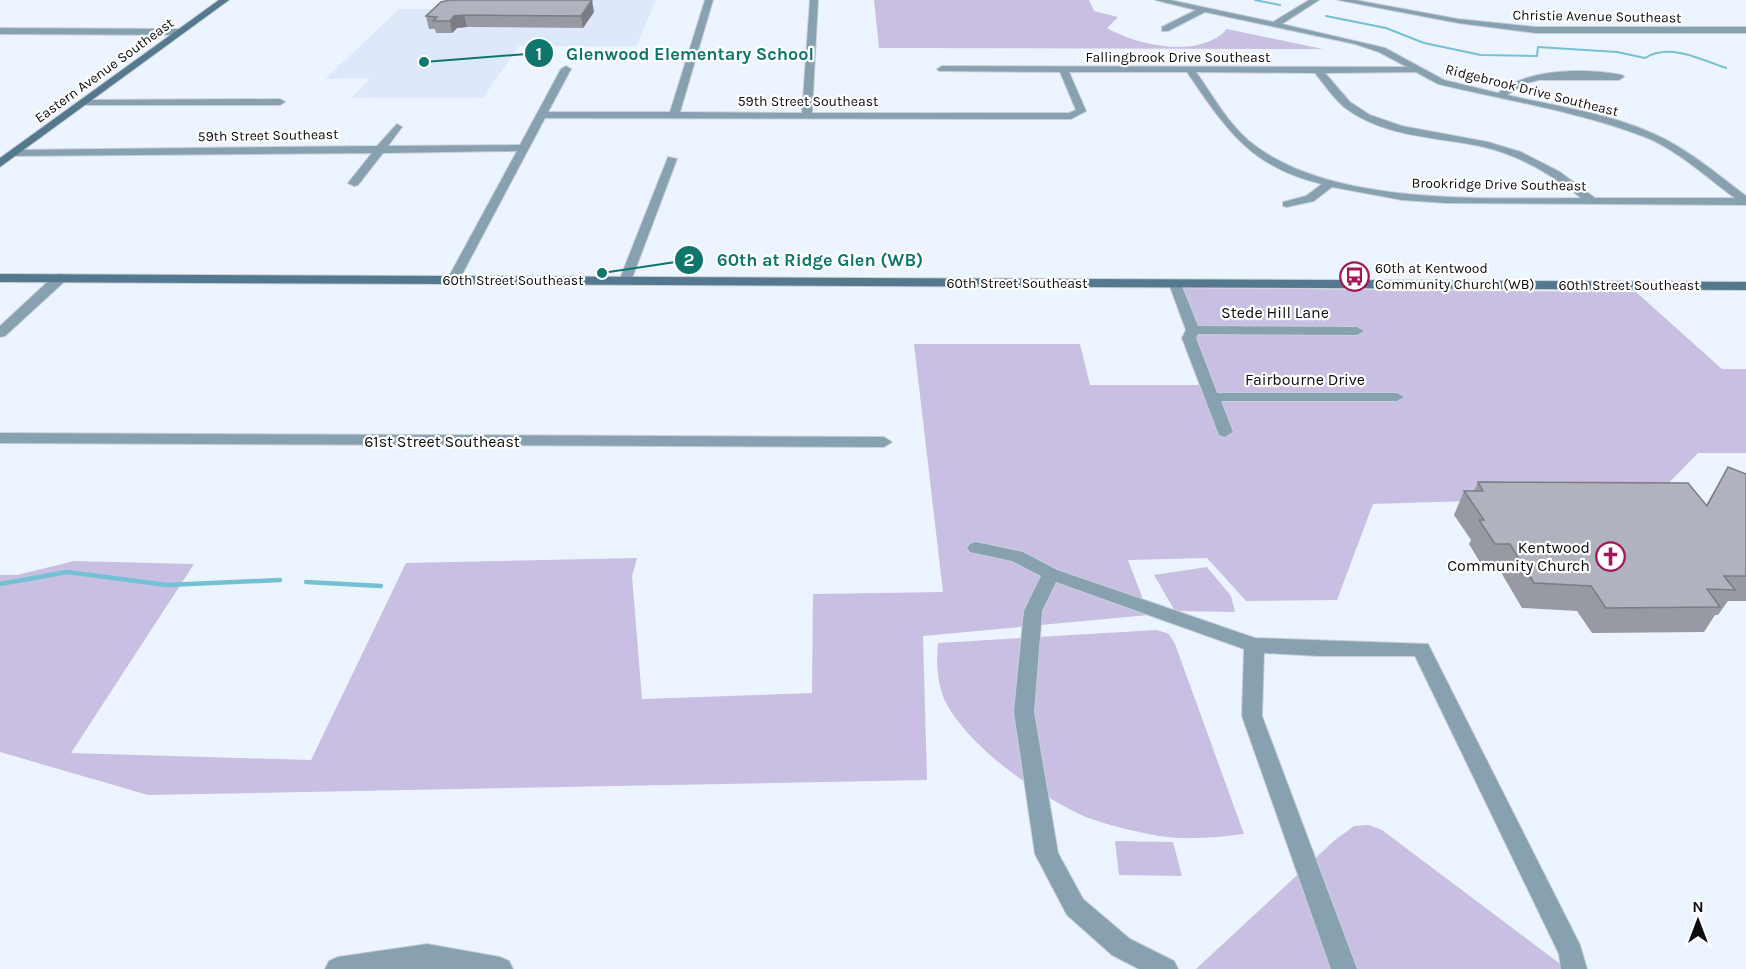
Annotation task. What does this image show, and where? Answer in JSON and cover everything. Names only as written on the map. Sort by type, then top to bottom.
[{"type":"main road","name":"Eastern Avenue Southeast","points":[[0,163],[225,0]]},
{"type":"main road","name":"60th Street Southeast","points":[[0,278],[1746,286]]},
{"type":"street","points":[[675,116],[709,0]]},
{"type":"street","points":[[807,116],[814,0]]},
{"type":"street","name":"Ridgebrook Drive Southeast","points":[[1159,0],[1374,47],[1414,70],[1441,82],[1602,120],[1649,135],[1672,147],[1746,202]]},
{"type":"street","points":[[1275,24],[1315,0]]},
{"type":"street","name":"Christie Avenue Southeast","points":[[1341,0],[1440,19],[1527,29],[1746,30]]},
{"type":"street","points":[[1165,29],[1203,10]]},
{"type":"street","points":[[0,31],[179,32]]},
{"type":"street","points":[[453,280],[540,115],[567,69]]},
{"type":"street","name":"Fallingbrook Drive Southeast","points":[[942,69],[1414,70]]},
{"type":"street","name":"59th Street Southeast","points":[[540,115],[1063,117],[1081,111],[1064,70]]},
{"type":"street","name":"Brookridge Drive Southeast","points":[[1190,70],[1227,124],[1249,146],[1291,169],[1332,182],[1417,199],[1746,202]]},
{"type":"street","points":[[1318,70],[1350,107],[1368,117],[1413,131],[1488,145],[1524,155],[1563,177],[1592,201]]},
{"type":"street","points":[[1498,97],[1518,83],[1540,78],[1619,77]]},
{"type":"street","points":[[83,103],[280,102]]},
{"type":"street","points":[[354,183],[397,127]]},
{"type":"street","name":"59th Street Southeast","points":[[14,153],[523,148]]},
{"type":"street","points":[[625,281],[672,159]]},
{"type":"street","points":[[1287,204],[1315,196],[1332,182]]},
{"type":"street","points":[[1,331],[60,278]]},
{"type":"street","points":[[1175,284],[1193,330],[1189,338],[1225,432]]},
{"type":"street","name":"Stede Hill Lane","points":[[1193,330],[1357,331]]},
{"type":"street","name":"Fairbourne Drive","points":[[1212,397],[1397,397]]},
{"type":"street","name":"61st Street Southeast","points":[[0,438],[884,442]]},
{"type":"street","points":[[976,548],[1017,556],[1051,574],[1254,645],[1318,649],[1420,649],[1571,953],[1574,969]]},
{"type":"street","points":[[1051,574],[1033,610],[1024,712],[1047,854],[1075,907],[1120,947],[1165,969]]},
{"type":"street","points":[[1254,645],[1252,716],[1344,969]]},
{"type":"street","points":[[338,969],[427,956],[500,969]]},
{"type":"shaded area","points":[[441,0],[656,0],[637,46],[519,46],[483,98],[352,98],[370,78],[325,79],[399,9],[433,9]]},
{"type":"shaded area","points":[[874,0],[1089,0],[1094,11],[1118,17],[1107,28],[1135,40],[1152,44],[1186,47],[1202,44],[1216,38],[1227,29],[1323,49],[879,48]]},
{"type":"shaded area","points":[[1172,288],[1636,292],[1722,369],[1746,369],[1746,453],[1698,453],[1657,495],[1373,504],[1337,600],[1246,601],[1207,558],[1128,560],[1149,615],[923,636],[927,780],[148,795],[0,752],[0,575],[17,575],[74,561],[194,564],[71,753],[311,760],[406,563],[637,558],[632,576],[642,699],[812,693],[813,594],[943,592],[914,344],[1080,344],[1090,385],[1213,385]]},
{"type":"shaded area","points":[[1207,567],[1231,596],[1235,612],[1175,611],[1154,575]]},
{"type":"shaded area","points":[[1157,630],[1169,634],[1175,644],[1244,834],[1173,838],[1111,825],[1075,812],[1020,779],[985,750],[956,718],[945,701],[940,687],[937,665],[938,643]]},
{"type":"shaded area","points":[[1369,825],[1382,830],[1567,969],[1196,969],[1335,840],[1354,826]]},
{"type":"shaded area","points":[[1115,841],[1173,842],[1182,876],[1119,875]]},
{"type":"building","points":[[450,0],[592,0],[581,16],[464,15],[454,16],[450,21],[433,21],[437,17],[426,16],[441,2]]},
{"type":"building","name":"Kentwood Community Church","points":[[1728,467],[1746,474],[1746,576],[1724,576],[1735,590],[1707,589],[1720,607],[1606,608],[1591,586],[1534,583],[1510,544],[1495,544],[1479,520],[1484,520],[1464,491],[1483,491],[1478,482],[1688,483],[1707,506]]},
{"type":"waterway","points":[[1255,0],[1280,5]]},
{"type":"waterway","points":[[1326,16],[1386,28],[1424,43],[1481,55],[1537,56],[1538,47],[1617,52],[1645,58],[1655,54],[1675,52],[1726,68]]},
{"type":"waterway","points":[[0,584],[67,572],[167,585],[280,580]]},
{"type":"waterway","points":[[306,582],[381,586]]},
{"type":"place","name":"Glenwood Elementary School","points":[[424,62]]},
{"type":"place","name":"60th at Ridge Glen (WB)","points":[[602,273]]},
{"type":"place","name":"60th at Kentwood Community Church (WB)","points":[[1354,276]]},
{"type":"place","name":"Kentwood Community Church","points":[[1611,556]]}]
